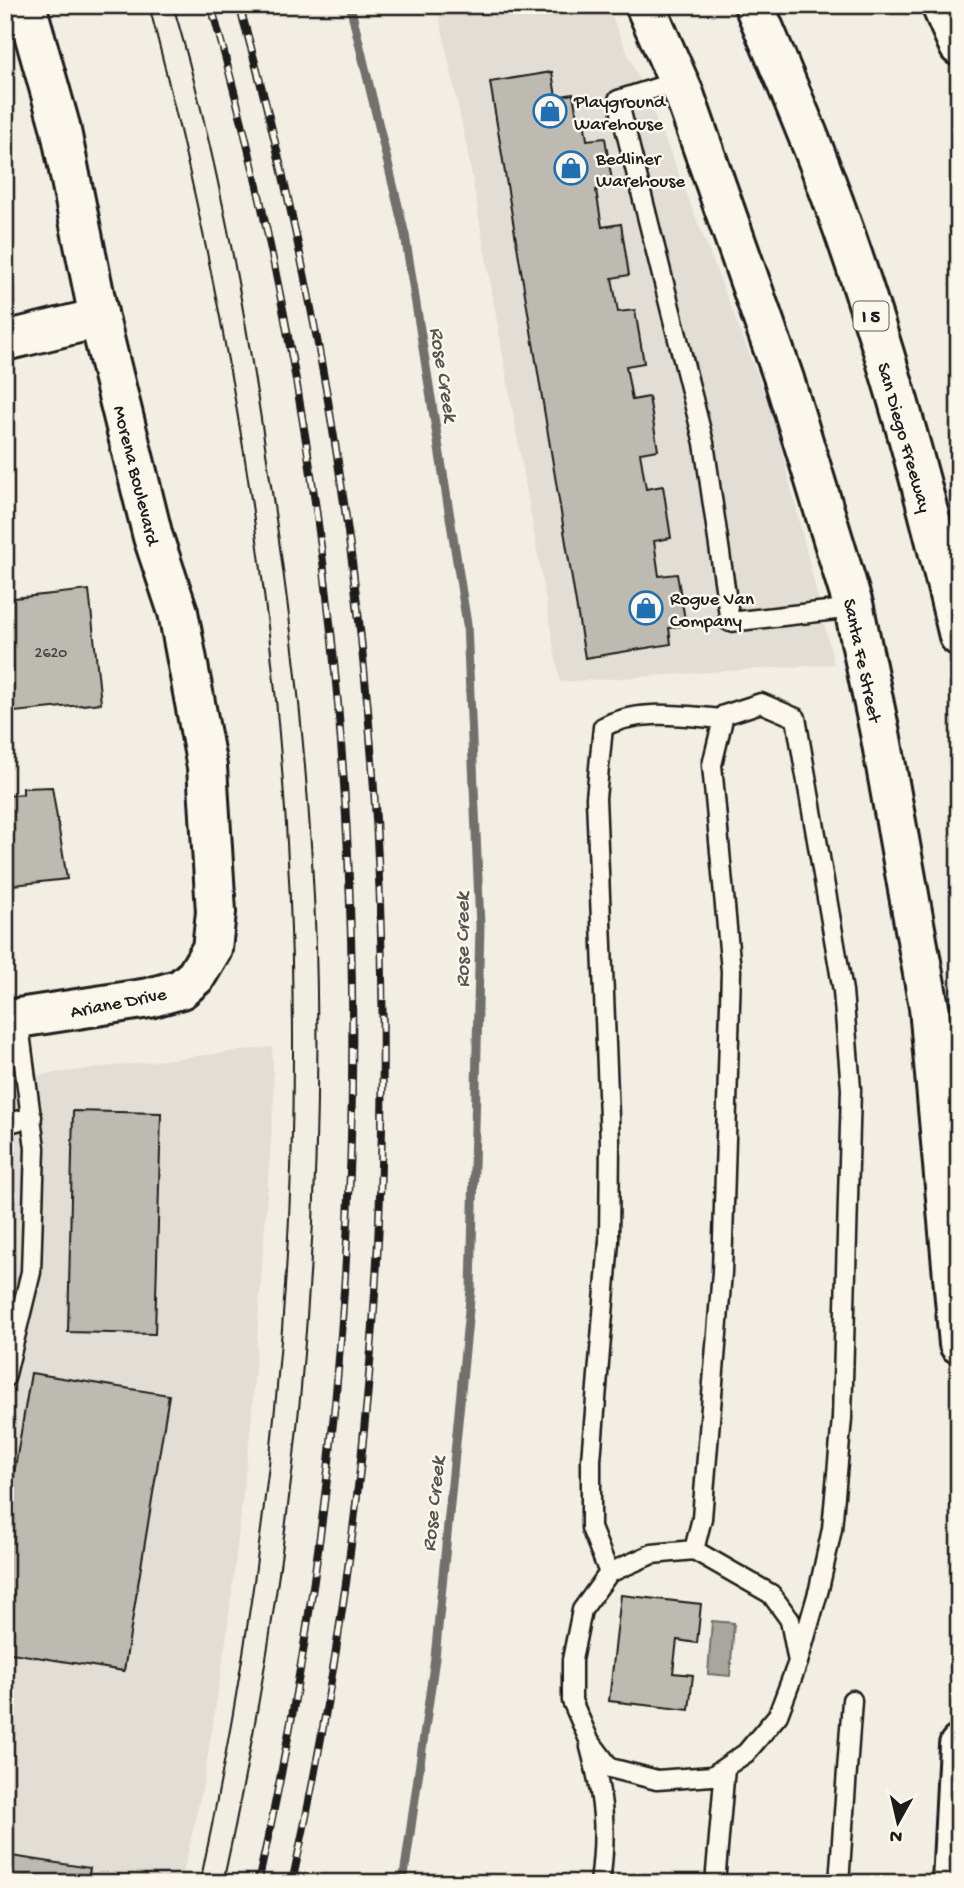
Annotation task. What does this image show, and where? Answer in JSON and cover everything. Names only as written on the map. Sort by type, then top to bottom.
[{"type":"main road","name":"Morena Boulevard","points":[[26,5],[60,126],[99,318],[153,537],[178,612],[207,767],[216,912],[212,949]]},
{"type":"main road","name":"Santa Fe Street","points":[[645,5],[678,81],[784,379],[854,608],[881,738],[929,1007],[959,1344]]},
{"type":"main road","name":"San Diego Freeway","points":[[754,5],[814,150],[868,307],[934,530],[959,636]]},
{"type":"main road","points":[[941,5],[959,46]]},
{"type":"main road","points":[[5,341],[99,318]]},
{"type":"main road","name":"Ariane Drive","points":[[12,1019],[149,998],[181,989],[196,976],[212,949]]},
{"type":"main road","points":[[952,1883],[959,1745]]},
{"type":"lane","points":[[678,81],[618,100],[704,443],[730,622],[854,608]]},
{"type":"lane","points":[[589,1740],[610,1768],[657,1780],[712,1776],[746,1753],[778,1715],[798,1662],[832,1529],[842,1418],[851,1089],[842,991],[796,718],[761,703],[724,715],[712,765],[731,971],[722,1272],[702,1518],[694,1550]]},
{"type":"lane","points":[[609,1573],[591,1528],[591,1460],[610,1229],[610,1142],[596,798],[599,753],[603,727],[618,719],[653,715],[723,719]]},
{"type":"lane","points":[[5,1378],[30,1272],[35,1148],[32,1117],[12,1019]]},
{"type":"lane","points":[[5,1124],[32,1117]]},
{"type":"lane","points":[[600,1883],[604,1847],[604,1800],[589,1740],[572,1701],[572,1660],[582,1610],[609,1573],[652,1554],[694,1550],[771,1594],[790,1620],[798,1662]]},
{"type":"lane","points":[[839,1883],[852,1700]]},
{"type":"lane","points":[[715,1883],[725,1768]]},
{"type":"shaded area","points":[[437,5],[607,5],[673,159],[774,418],[834,664],[560,682],[467,149]]},
{"type":"shaded area","points":[[272,1047],[274,1096],[251,1425],[227,1634],[204,1780],[181,1883],[5,1883],[5,1079]]},
{"type":"shaded area","points":[[712,1621],[734,1623],[730,1676],[708,1674]]},
{"type":"building","points":[[552,72],[556,97],[573,94],[578,122],[584,120],[587,140],[605,138],[613,187],[596,190],[602,227],[621,224],[629,275],[612,278],[618,312],[635,310],[644,363],[626,366],[632,400],[649,397],[658,450],[640,453],[646,489],[663,486],[671,538],[654,541],[659,576],[677,574],[686,625],[669,628],[671,644],[585,658],[490,82]]},
{"type":"building","points":[[89,590],[101,703],[5,713],[5,599]]},
{"type":"building","points":[[52,787],[67,879],[5,886],[5,796],[23,794],[23,788]]},
{"type":"building","points":[[73,1111],[161,1113],[155,1334],[68,1332]]},
{"type":"building","points":[[31,1373],[169,1395],[124,1671],[5,1652],[5,1527]]},
{"type":"building","points":[[621,1595],[701,1604],[697,1643],[677,1640],[673,1673],[693,1675],[689,1710],[609,1701]]},
{"type":"building","points":[[5,1855],[90,1868],[88,1883],[5,1883]]},
{"type":"waterway","name":"Rose Creek","points":[[350,5],[405,235],[467,624],[480,926],[471,1289],[435,1658],[403,1883]]},
{"type":"tram line","points":[[149,5],[209,260],[254,519],[271,649],[283,780],[290,910],[292,1147],[280,1359],[256,1570],[240,1675],[200,1883]]},
{"type":"tram line","points":[[173,5],[217,178],[260,413],[300,708],[316,946],[315,1181],[298,1417],[267,1652],[223,1883]]},
{"type":"railway","points":[[211,5],[268,235],[310,469],[338,704],[351,941],[350,1179],[334,1415],[303,1650],[258,1883]]},
{"type":"railway","points":[[239,5],[284,178],[306,283],[341,481],[365,681],[379,882],[383,1084],[376,1285],[358,1486],[330,1685],[292,1883]]},
{"type":"place","name":"Playground Warehouse","points":[[550,111]]},
{"type":"place","name":"Bedliner Warehouse","points":[[571,168]]},
{"type":"place","name":"Rogue Van Company","points":[[646,608]]}]
